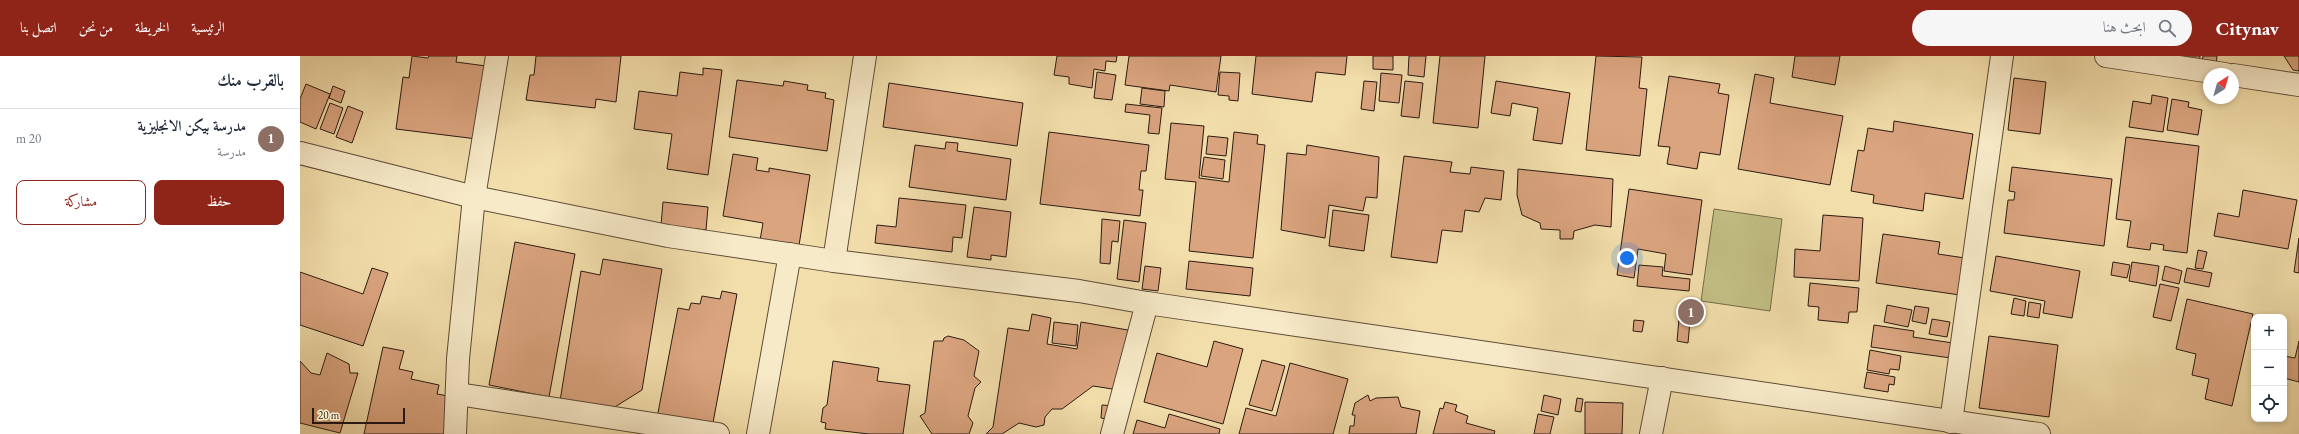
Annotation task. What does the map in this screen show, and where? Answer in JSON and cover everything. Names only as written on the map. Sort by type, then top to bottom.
[{"type":"street","points":[[455,434],[458,394],[458,359],[474,197],[497,56]]},
{"type":"street","points":[[834,262],[864,56]]},
{"type":"street","points":[[1951,422],[2002,56]]},
{"type":"street","points":[[2106,56],[2203,71]]},
{"type":"street","points":[[2239,76],[2299,85]]},
{"type":"street","points":[[300,153],[474,197],[668,236],[834,262],[1079,291],[1147,303],[1662,378],[2010,432],[2039,434]]},
{"type":"street","points":[[758,434],[790,254]]},
{"type":"street","points":[[1112,434],[1147,303]]},
{"type":"street","points":[[1651,434],[1662,378]]},
{"type":"street","points":[[458,394],[718,434]]},
{"type":"shaded area","points":[[1714,209],[1782,219],[1770,311],[1701,301]]},
{"type":"building","points":[[412,56],[428,58],[429,56],[457,56],[456,62],[486,66],[477,139],[396,129],[403,77],[409,78]]},
{"type":"building","points":[[536,56],[621,56],[616,102],[596,99],[595,108],[526,100],[530,75],[534,75]]},
{"type":"building","points":[[1057,56],[1117,56],[1116,62],[1106,61],[1105,71],[1094,69],[1092,88],[1069,84],[1069,77],[1054,75]]},
{"type":"building","points":[[1129,56],[1221,56],[1216,92],[1170,85],[1169,91],[1125,85]]},
{"type":"building","points":[[1256,56],[1347,56],[1345,75],[1316,72],[1312,102],[1252,94]]},
{"type":"building","points":[[1373,56],[1393,56],[1393,70],[1373,69]]},
{"type":"building","points":[[1409,56],[1426,56],[1424,77],[1408,75]]},
{"type":"building","points":[[1440,56],[1485,56],[1478,128],[1433,123]]},
{"type":"building","points":[[1596,56],[1642,57],[1639,88],[1647,89],[1640,156],[1586,150]]},
{"type":"building","points":[[1795,56],[1840,56],[1835,85],[1792,77]]},
{"type":"building","points":[[2175,56],[2200,56],[2199,64]]},
{"type":"building","points":[[2203,56],[2217,56],[2216,65],[2202,63]]},
{"type":"building","points":[[2284,56],[2299,56],[2299,71],[2293,70]]},
{"type":"building","points":[[703,68],[722,70],[708,175],[667,169],[672,134],[634,129],[639,91],[677,96],[680,72],[703,75]]},
{"type":"building","points":[[1097,72],[1116,75],[1112,100],[1094,98]]},
{"type":"building","points":[[1220,72],[1240,73],[1238,101],[1229,100],[1229,96],[1218,95]]},
{"type":"building","points":[[1381,73],[1402,75],[1399,103],[1379,101]]},
{"type":"building","points":[[1755,74],[1774,78],[1770,103],[1843,116],[1830,185],[1738,169]]},
{"type":"building","points":[[1669,76],[1720,84],[1718,93],[1729,95],[1720,155],[1700,152],[1697,169],[1667,164],[1670,147],[1658,146]]},
{"type":"building","points":[[2014,78],[2046,82],[2040,134],[2008,130]]},
{"type":"building","points":[[737,80],[783,86],[784,81],[808,85],[807,90],[826,93],[825,98],[834,100],[827,151],[729,137]]},
{"type":"building","points":[[1364,81],[1377,82],[1374,111],[1361,109]]},
{"type":"building","points":[[1405,81],[1423,83],[1419,118],[1401,116]]},
{"type":"building","points":[[1496,81],[1570,93],[1562,144],[1533,140],[1538,108],[1512,103],[1510,116],[1491,113]]},
{"type":"building","points":[[889,83],[1023,103],[1017,146],[883,127]]},
{"type":"building","points":[[306,84],[330,94],[316,129],[300,122],[300,99]]},
{"type":"building","points":[[333,86],[345,91],[341,103],[329,98]]},
{"type":"building","points":[[1142,88],[1165,91],[1164,107],[1140,104]]},
{"type":"building","points":[[2152,95],[2168,98],[2163,132],[2129,127],[2133,101],[2151,104]]},
{"type":"building","points":[[2172,99],[2189,102],[2188,107],[2202,110],[2198,135],[2167,130]]},
{"type":"building","points":[[330,103],[343,108],[334,134],[320,129]]},
{"type":"building","points":[[1126,104],[1162,108],[1159,134],[1148,133],[1150,115],[1125,112]]},
{"type":"building","points":[[348,106],[363,112],[352,143],[336,137]]},
{"type":"building","points":[[1894,121],[1973,134],[1963,199],[1925,193],[1923,211],[1873,203],[1874,195],[1851,191],[1858,150],[1864,151],[1868,128],[1893,132]]},
{"type":"building","points":[[1171,123],[1204,126],[1199,178],[1229,182],[1234,132],[1258,135],[1257,144],[1265,145],[1253,258],[1189,251],[1196,182],[1165,179]]},
{"type":"building","points":[[1049,132],[1149,145],[1146,171],[1141,171],[1139,190],[1143,190],[1140,216],[1040,204]]},
{"type":"building","points":[[1208,136],[1228,138],[1226,156],[1206,154]]},
{"type":"building","points":[[2126,137],[2199,146],[2187,253],[2163,250],[2164,245],[2151,243],[2150,250],[2127,247],[2131,221],[2116,219]]},
{"type":"building","points":[[946,142],[958,143],[957,151],[1011,159],[1006,200],[909,187],[915,145],[945,149]]},
{"type":"building","points":[[1307,145],[1379,157],[1377,198],[1366,197],[1363,211],[1329,205],[1325,238],[1281,230],[1287,153],[1306,155]]},
{"type":"building","points":[[733,154],[758,158],[756,170],[769,172],[769,168],[810,175],[798,252],[759,246],[763,223],[723,216]]},
{"type":"building","points":[[1404,156],[1452,162],[1450,172],[1470,174],[1471,167],[1504,171],[1501,200],[1485,198],[1479,212],[1465,210],[1462,232],[1442,230],[1437,263],[1391,257]]},
{"type":"building","points":[[1204,157],[1225,160],[1223,179],[1201,176]]},
{"type":"building","points":[[2012,167],[2112,179],[2104,246],[2004,233],[2008,200],[2014,200],[2015,192],[2009,191]]},
{"type":"building","points":[[1518,169],[1613,179],[1611,227],[1595,225],[1574,231],[1573,239],[1560,239],[1560,230],[1541,229],[1540,223],[1522,215],[1517,195]]},
{"type":"building","points":[[1629,189],[1702,200],[1692,275],[1664,271],[1666,254],[1638,249],[1634,278],[1617,275]]},
{"type":"building","points":[[2243,190],[2297,200],[2288,249],[2214,236],[2218,213],[2239,217]]},
{"type":"building","points":[[899,198],[966,205],[962,238],[953,237],[952,252],[875,243],[877,225],[896,227]]},
{"type":"building","points":[[663,202],[708,207],[706,230],[661,225]]},
{"type":"building","points":[[974,207],[1011,212],[1006,257],[991,255],[991,260],[967,257]]},
{"type":"building","points":[[1333,210],[1369,215],[1364,251],[1329,246]]},
{"type":"building","points":[[1823,215],[1863,218],[1859,281],[1794,277],[1795,249],[1820,251]]},
{"type":"building","points":[[1102,219],[1120,221],[1118,242],[1112,241],[1110,264],[1100,263]]},
{"type":"building","points":[[1124,220],[1146,223],[1139,282],[1117,279]]},
{"type":"building","points":[[1883,234],[1940,242],[1938,254],[1965,258],[1960,295],[1876,283]]},
{"type":"building","points":[[2299,238],[2299,273],[2294,272]]},
{"type":"building","points":[[515,242],[575,254],[549,397],[489,385]]},
{"type":"building","points":[[2198,250],[2207,252],[2203,269],[2195,268]]},
{"type":"building","points":[[1996,256],[2080,271],[2072,318],[2043,313],[2045,301],[1990,291]]},
{"type":"building","points":[[603,259],[662,269],[642,390],[610,410],[560,401],[581,271],[600,275]]},
{"type":"building","points":[[1189,261],[1253,268],[1250,296],[1186,289]]},
{"type":"building","points":[[2113,262],[2130,265],[2127,278],[2111,275]]},
{"type":"building","points":[[2132,262],[2159,266],[2156,286],[2129,281]]},
{"type":"building","points":[[1639,265],[1663,267],[1662,276],[1690,279],[1689,291],[1637,286]]},
{"type":"building","points":[[1145,266],[1161,268],[1158,291],[1142,289]]},
{"type":"building","points":[[2165,266],[2182,271],[2179,284],[2162,280]]},
{"type":"building","points":[[372,268],[388,273],[363,346],[300,325],[300,272],[363,294]]},
{"type":"building","points":[[2187,268],[2212,273],[2209,287],[2184,282]]},
{"type":"building","points":[[1810,283],[1859,288],[1857,312],[1849,312],[1848,323],[1818,320],[1819,307],[1808,306]]},
{"type":"building","points":[[2160,284],[2179,288],[2171,321],[2153,317]]},
{"type":"building","points":[[722,291],[737,294],[712,428],[657,418],[678,308],[689,310],[691,303],[700,304],[702,296],[720,299]]},
{"type":"building","points":[[2014,298],[2026,301],[2024,316],[2011,314]]},
{"type":"building","points":[[2187,299],[2253,314],[2251,314],[2251,323],[2232,406],[2205,399],[2209,379],[2192,375],[2196,354],[2176,349]]},
{"type":"building","points":[[2029,302],[2041,304],[2039,318],[2027,316]]},
{"type":"building","points":[[1887,305],[1912,310],[1908,327],[1884,322]]},
{"type":"building","points":[[1915,306],[1929,308],[1926,324],[1912,321]]},
{"type":"building","points":[[1032,314],[1051,318],[1047,344],[1077,349],[1081,322],[1128,330],[1119,390],[1093,386],[1062,409],[1052,409],[1045,417],[1044,425],[1036,427],[1019,423],[1002,434],[986,434],[993,427],[1008,328],[1029,331]]},
{"type":"building","points":[[1679,319],[1690,321],[1688,343],[1677,341]]},
{"type":"building","points":[[1932,319],[1950,322],[1947,337],[1929,334]]},
{"type":"building","points":[[1634,320],[1644,321],[1642,332],[1633,331]]},
{"type":"building","points":[[1054,322],[1078,325],[1076,346],[1052,343]]},
{"type":"building","points":[[1874,325],[1914,331],[1913,337],[1953,343],[1951,358],[1871,347]]},
{"type":"building","points":[[948,336],[964,340],[979,351],[974,376],[981,382],[975,388],[968,416],[973,423],[969,434],[932,434],[920,416],[925,413],[934,341],[943,341],[944,338]]},
{"type":"building","points":[[1989,336],[2058,345],[2049,417],[1979,408]]},
{"type":"building","points":[[1214,341],[1243,349],[1223,424],[1144,402],[1157,353],[1207,367]]},
{"type":"building","points":[[2299,341],[2299,382],[2287,379],[2287,357],[2295,358]]},
{"type":"building","points":[[383,347],[404,351],[399,369],[413,372],[411,379],[439,385],[437,394],[454,397],[446,434],[364,434]]},
{"type":"building","points":[[1870,350],[1901,356],[1899,370],[1890,369],[1889,374],[1867,370]]},
{"type":"building","points":[[327,353],[349,364],[350,373],[358,373],[340,433],[300,423],[300,361],[311,373],[320,375]]},
{"type":"building","points":[[1262,360],[1285,366],[1272,411],[1249,405]]},
{"type":"building","points":[[833,361],[879,368],[877,381],[910,385],[903,434],[869,434],[825,429],[826,423],[821,422],[823,408],[827,405]]},
{"type":"building","points":[[1290,363],[1348,379],[1333,434],[1239,434],[1246,408],[1276,416]]},
{"type":"building","points":[[1867,372],[1895,377],[1894,385],[1889,384],[1888,392],[1864,388]]},
{"type":"building","points":[[1368,395],[1370,401],[1376,398],[1398,397],[1401,407],[1420,411],[1416,434],[1349,434],[1350,426],[1354,426],[1355,415],[1352,415],[1355,403]]},
{"type":"building","points":[[1544,395],[1561,399],[1558,415],[1541,411]]},
{"type":"building","points":[[1577,398],[1583,399],[1581,412],[1575,411]]},
{"type":"building","points":[[1445,402],[1457,405],[1455,411],[1468,416],[1466,423],[1495,431],[1494,434],[1433,434],[1440,408],[1443,409]]},
{"type":"building","points":[[1585,402],[1623,403],[1622,434],[1585,434]]},
{"type":"building","points":[[1102,405],[1114,406],[1112,420],[1101,418]]},
{"type":"building","points":[[1169,414],[1220,429],[1219,434],[1133,434],[1137,420],[1165,428]]},
{"type":"building","points":[[1538,414],[1554,417],[1550,434],[1534,434]]},
{"type":"place","name":"مدرسة بيكن الانجليزية","points":[[1691,312]]}]
